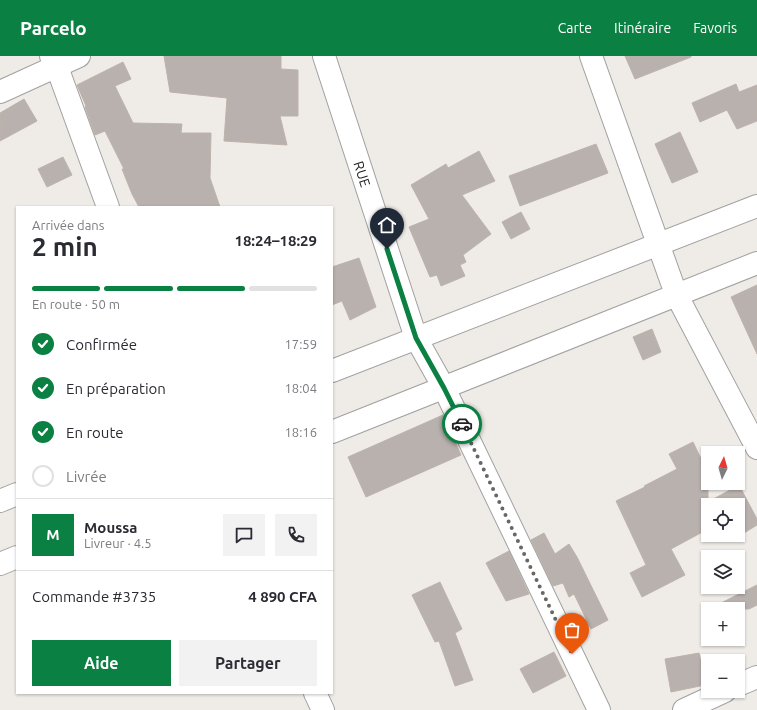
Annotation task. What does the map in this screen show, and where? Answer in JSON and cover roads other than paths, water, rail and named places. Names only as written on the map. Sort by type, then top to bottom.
[{"type":"street","points":[[0,92],[54,61],[79,56]]},
{"type":"street","name":"RUE","points":[[324,56],[416,338],[444,388],[599,710]]},
{"type":"street","points":[[591,56],[676,294],[757,448]]},
{"type":"street","points":[[54,61],[108,206]]},
{"type":"street","points":[[333,371],[757,206]]},
{"type":"street","points":[[333,432],[757,263]]},
{"type":"street","points":[[0,501],[16,494]]},
{"type":"street","points":[[0,564],[16,557]]},
{"type":"street","points":[[745,682],[757,677]]},
{"type":"street","points":[[315,694],[323,710]]},
{"type":"street","points":[[684,710],[711,698]]}]
